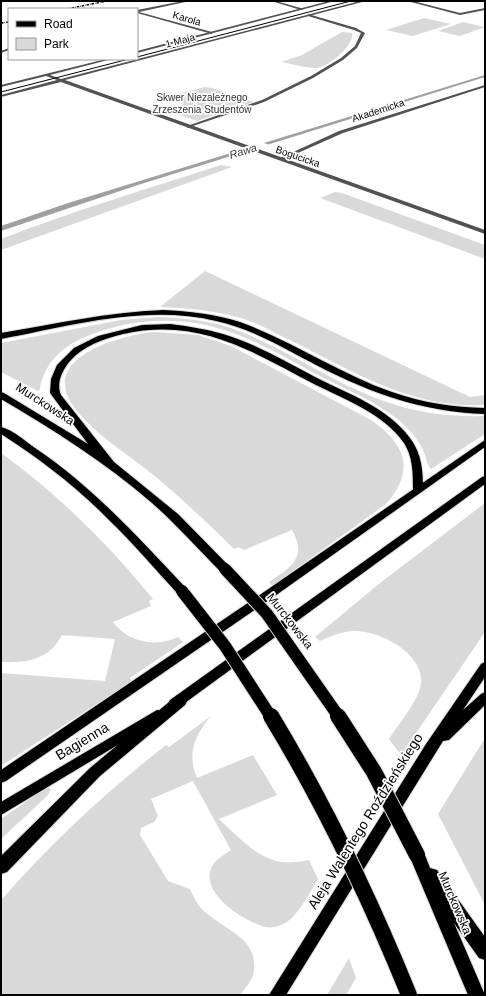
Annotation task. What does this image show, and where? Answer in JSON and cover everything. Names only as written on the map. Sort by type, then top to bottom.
[{"type":"highway","points":[[1,336],[139,313],[173,312],[204,316],[246,327],[378,391],[396,398],[416,404],[446,409],[485,410]]},
{"type":"highway","points":[[112,467],[69,414],[55,393],[55,377],[61,365],[78,348],[116,333],[146,327],[185,328],[204,330],[234,340],[340,393],[385,420],[406,439],[414,453],[418,470],[418,490]]},
{"type":"highway","name":"Murckowska","points":[[1,394],[28,410],[112,467],[174,517],[267,614],[333,708],[374,772],[417,855],[477,995]]},
{"type":"highway","points":[[1,430],[23,443],[68,477],[126,530],[182,591],[230,652],[270,714],[303,771],[361,883],[409,995]]},
{"type":"highway","points":[[1,867],[95,772],[180,701]]},
{"type":"highway","points":[[417,855],[482,947]]},
{"type":"main road","points":[[1,777],[268,595],[485,444]]},
{"type":"main road","points":[[180,701],[485,479]]},
{"type":"main road","name":"Aleja Walentego Roździeńskiego","points":[[277,995],[431,748],[485,667]]},
{"type":"main road","points":[[431,748],[485,697]]},
{"type":"main road","name":"Bagienna","points":[[1,809],[180,701]]},
{"type":"street","points":[[138,12],[188,1]]},
{"type":"street","points":[[273,1],[302,9]]},
{"type":"street","name":"1 Maja","points":[[138,52],[332,1]]},
{"type":"street","name":"1 Maja","points":[[138,60],[364,1]]},
{"type":"street","points":[[409,1],[465,14],[485,9]]},
{"type":"street","name":"Karola","points":[[138,12],[210,33]]},
{"type":"street","points":[[189,127],[263,101],[312,77],[342,59],[356,47],[363,33],[355,29],[309,15]]},
{"type":"street","points":[[1,86],[106,60]]},
{"type":"street","name":"1 Maja","points":[[1,96],[137,60]]},
{"type":"street","name":"Bogucicka","points":[[46,75],[485,232]]},
{"type":"street","name":"Akademicka","points":[[280,159],[341,132],[485,86]]},
{"type":"green space","points":[[424,18],[451,24],[413,36],[386,30]]},
{"type":"green space","points":[[463,22],[485,27],[460,36],[438,31]]},
{"type":"green space","points":[[342,32],[352,33],[352,38],[349,44],[333,60],[321,67],[303,67],[281,62],[302,55]]},
{"type":"green space","name":"Skwer Niezależnego Zrzeszenia Studentów","points":[[205,87],[254,102],[197,121],[165,110],[184,104],[167,97]]},
{"type":"green space","points":[[221,165],[232,167],[1,250],[1,239],[83,210]]},
{"type":"green space","points":[[335,192],[342,193],[485,245],[485,259],[320,198]]},
{"type":"green space","points":[[205,271],[470,397],[485,395],[485,405],[459,405],[434,401],[409,395],[386,387],[250,321],[205,311],[160,307]]},
{"type":"green space","points":[[159,317],[194,320],[228,327],[268,343],[344,384],[384,401],[408,409],[459,416],[485,416],[485,434],[431,469],[428,466],[420,444],[409,429],[380,407],[254,342],[215,327],[197,323],[178,321],[140,322],[121,325],[85,337],[69,346],[55,357],[45,371],[40,389],[38,391],[1,372],[1,343],[121,320]]},
{"type":"green space","points":[[156,332],[198,335],[231,346],[371,420],[393,439],[403,459],[401,480],[395,492],[386,504],[272,586],[269,582],[290,567],[297,555],[298,548],[292,530],[244,550],[239,547],[234,549],[196,512],[156,477],[97,432],[77,411],[70,401],[65,385],[68,371],[78,359],[92,350],[108,343],[126,337]]},
{"type":"green space","points":[[1,453],[43,486],[82,521],[153,599],[149,601],[151,606],[113,622],[119,629],[142,641],[161,642],[178,637],[183,642],[130,678],[132,681],[1,766],[1,673],[105,681],[115,639],[62,635],[51,650],[44,655],[20,662],[1,662]]},
{"type":"green space","points":[[485,503],[485,632],[401,755],[389,739],[413,704],[420,689],[420,672],[415,662],[397,645],[374,634],[363,631],[352,631],[336,634],[320,641],[315,637],[380,583]]},
{"type":"green space","points":[[211,716],[196,738],[194,746],[193,761],[197,778],[253,755],[277,795],[219,819],[247,845],[272,860],[281,862],[295,862],[309,860],[318,879],[295,915],[280,926],[262,926],[243,917],[233,910],[215,893],[211,883],[210,873],[214,863],[231,850],[193,781],[151,799],[158,816],[154,822],[141,828],[140,835],[168,881],[190,889],[196,902],[203,910],[238,936],[251,950],[254,960],[254,974],[247,986],[240,995],[1,995],[1,900],[59,838],[122,781],[166,745],[169,747]]},
{"type":"green space","points":[[485,738],[485,905],[438,814]]},
{"type":"green space","points":[[47,787],[51,789],[48,795],[1,839],[1,819]]},
{"type":"green space","points":[[349,958],[356,978],[346,995],[327,995]]},
{"type":"water","name":"Rawa","points":[[485,75],[485,77],[138,185],[1,231],[1,226],[68,203]]},
{"type":"pier","points":[[258,141],[270,145],[239,155],[228,151]]},
{"type":"tram line","points":[[138,57],[351,1]]},
{"type":"tram line","points":[[1,92],[125,60]]},
{"type":"railway","points":[[72,8],[107,1]]},
{"type":"railway","points":[[1,23],[8,22]]}]
